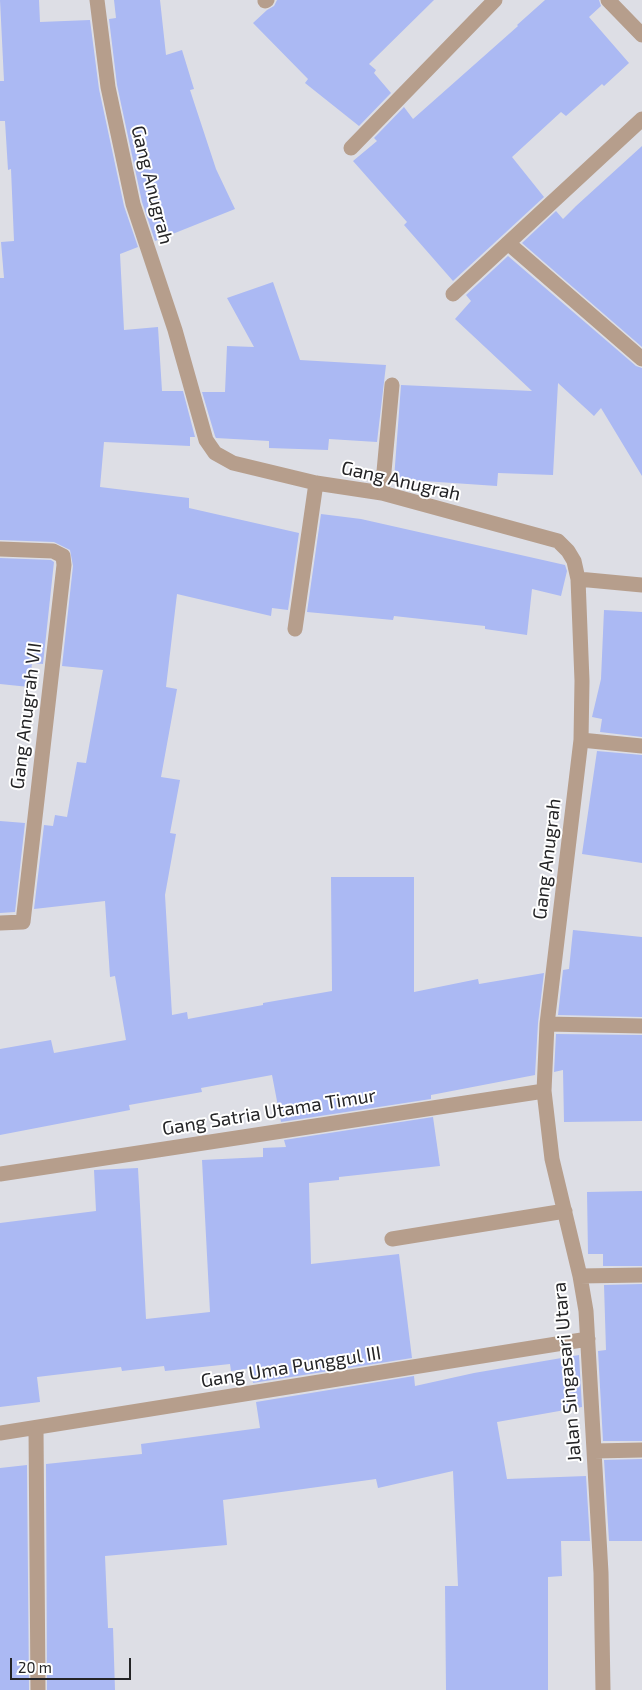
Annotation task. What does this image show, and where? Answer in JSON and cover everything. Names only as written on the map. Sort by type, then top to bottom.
[{"type":"street","name":"Gang Anugrah","points":[[97,0],[108,87],[133,204],[175,330],[206,440],[215,453],[233,463],[316,483],[382,494],[558,541],[568,551],[574,561],[578,579],[582,681],[581,740],[547,1024]]},
{"type":"street","points":[[351,148],[495,0]]},
{"type":"street","points":[[608,0],[642,35]]},
{"type":"street","points":[[453,294],[642,119]]},
{"type":"street","points":[[508,244],[642,359]]},
{"type":"street","points":[[382,494],[392,385]]},
{"type":"street","points":[[296,629],[316,483]]},
{"type":"street","name":"Gang Anugrah VII","points":[[0,549],[53,551],[63,556],[64,565],[22,922],[0,923]]},
{"type":"street","points":[[578,579],[642,585]]},
{"type":"street","points":[[581,740],[642,746]]},
{"type":"street","points":[[547,1024],[642,1026]]},
{"type":"street","name":"Jalan Singasari Utara","points":[[547,1024],[544,1091],[552,1159],[580,1276],[586,1311],[601,1573],[603,1690]]},
{"type":"street","name":"Gang Satria Utama Timur","points":[[0,1174],[544,1091]]},
{"type":"street","points":[[392,1240],[565,1211]]},
{"type":"street","points":[[580,1276],[642,1275]]},
{"type":"street","name":"Gang Uma Punggul III","points":[[0,1434],[588,1339]]},
{"type":"street","points":[[36,1428],[38,1690]]},
{"type":"street","points":[[594,1451],[642,1450]]},
{"type":"building","points":[[0,0],[39,0],[40,22],[90,20],[99,89],[124,206],[138,247],[120,254],[124,330],[158,327],[162,391],[183,391],[195,437],[190,437],[190,446],[104,442],[100,487],[189,498],[189,508],[299,533],[288,610],[272,608],[271,616],[177,594],[166,687],[177,689],[161,777],[180,780],[170,833],[176,834],[165,895],[172,1015],[187,1012],[188,1019],[332,991],[331,877],[414,877],[414,992],[478,979],[479,984],[544,973],[538,1023],[535,1075],[431,1095],[431,1099],[281,1122],[272,1075],[201,1088],[202,1092],[129,1105],[130,1110],[0,1135],[0,1049],[51,1040],[54,1053],[126,1040],[115,976],[110,977],[105,901],[34,909],[44,825],[53,826],[55,815],[67,817],[77,762],[86,763],[103,670],[62,666],[73,566],[70,550],[54,542],[0,540],[0,278],[4,278],[1,242],[14,241],[11,169],[8,170],[5,121],[0,121],[0,81],[4,81]]},
{"type":"building","points":[[114,0],[160,0],[166,55],[182,50],[194,89],[190,90],[216,169],[235,209],[155,241],[142,202],[117,85],[109,19],[116,18]]},
{"type":"building","points":[[277,0],[434,0],[369,64],[376,70],[374,73],[391,93],[359,126],[305,83],[308,79],[253,23],[274,6]]},
{"type":"building","points":[[545,0],[599,0],[601,6],[589,17],[629,63],[604,86],[602,84],[566,116],[561,112],[512,157],[544,197],[453,281],[404,225],[407,222],[353,161],[377,141],[374,138],[404,107],[413,119]]},
{"type":"building","points":[[642,146],[642,347],[522,243],[556,211],[563,219]]},
{"type":"building","points":[[508,256],[636,366],[642,368],[642,476],[601,408],[594,416],[558,383],[553,475],[498,473],[497,486],[394,479],[401,385],[532,391],[455,319],[471,301],[466,295]]},
{"type":"building","points":[[273,282],[300,360],[386,365],[377,442],[329,439],[328,450],[269,448],[269,441],[216,438],[202,392],[225,392],[227,346],[254,347],[227,298]]},
{"type":"building","points":[[321,514],[361,519],[565,565],[567,571],[561,596],[532,589],[527,635],[485,629],[485,626],[394,616],[393,620],[307,612]]},
{"type":"building","points":[[0,558],[51,560],[54,562],[43,664],[32,663],[29,687],[0,684]]},
{"type":"building","points":[[604,610],[642,612],[642,737],[600,732],[602,719],[592,717],[601,679]]},
{"type":"building","points":[[597,751],[642,755],[642,863],[582,854]]},
{"type":"building","points":[[0,821],[25,823],[15,912],[0,913]]},
{"type":"building","points":[[573,930],[642,937],[642,1017],[558,1015],[563,970],[569,969]]},
{"type":"building","points":[[556,1034],[642,1035],[642,1121],[564,1122],[563,1070],[554,1072]]},
{"type":"building","points":[[433,1117],[440,1166],[339,1177],[339,1180],[309,1183],[311,1264],[399,1254],[412,1358],[253,1383],[251,1368],[231,1371],[230,1364],[165,1371],[164,1366],[122,1371],[121,1367],[37,1377],[40,1402],[0,1407],[0,1223],[96,1211],[94,1170],[138,1168],[146,1319],[210,1312],[202,1160],[263,1157],[263,1148],[286,1147],[284,1140]]},
{"type":"building","points":[[642,1191],[642,1266],[603,1266],[603,1254],[588,1254],[587,1192]]},
{"type":"building","points":[[642,1284],[642,1441],[603,1441],[598,1351],[606,1350],[604,1285]]},
{"type":"building","points":[[579,1355],[582,1407],[497,1422],[507,1479],[586,1476],[590,1541],[561,1541],[562,1576],[548,1577],[548,1690],[446,1690],[445,1586],[458,1586],[453,1471],[378,1488],[376,1479],[223,1500],[227,1545],[105,1556],[108,1628],[113,1628],[115,1690],[47,1690],[46,1464],[142,1454],[141,1444],[260,1428],[256,1402],[414,1376],[415,1386],[474,1373]]},
{"type":"building","points":[[642,1459],[642,1541],[609,1541],[604,1460]]},
{"type":"building","points":[[27,1465],[29,1690],[0,1690],[0,1468]]}]
